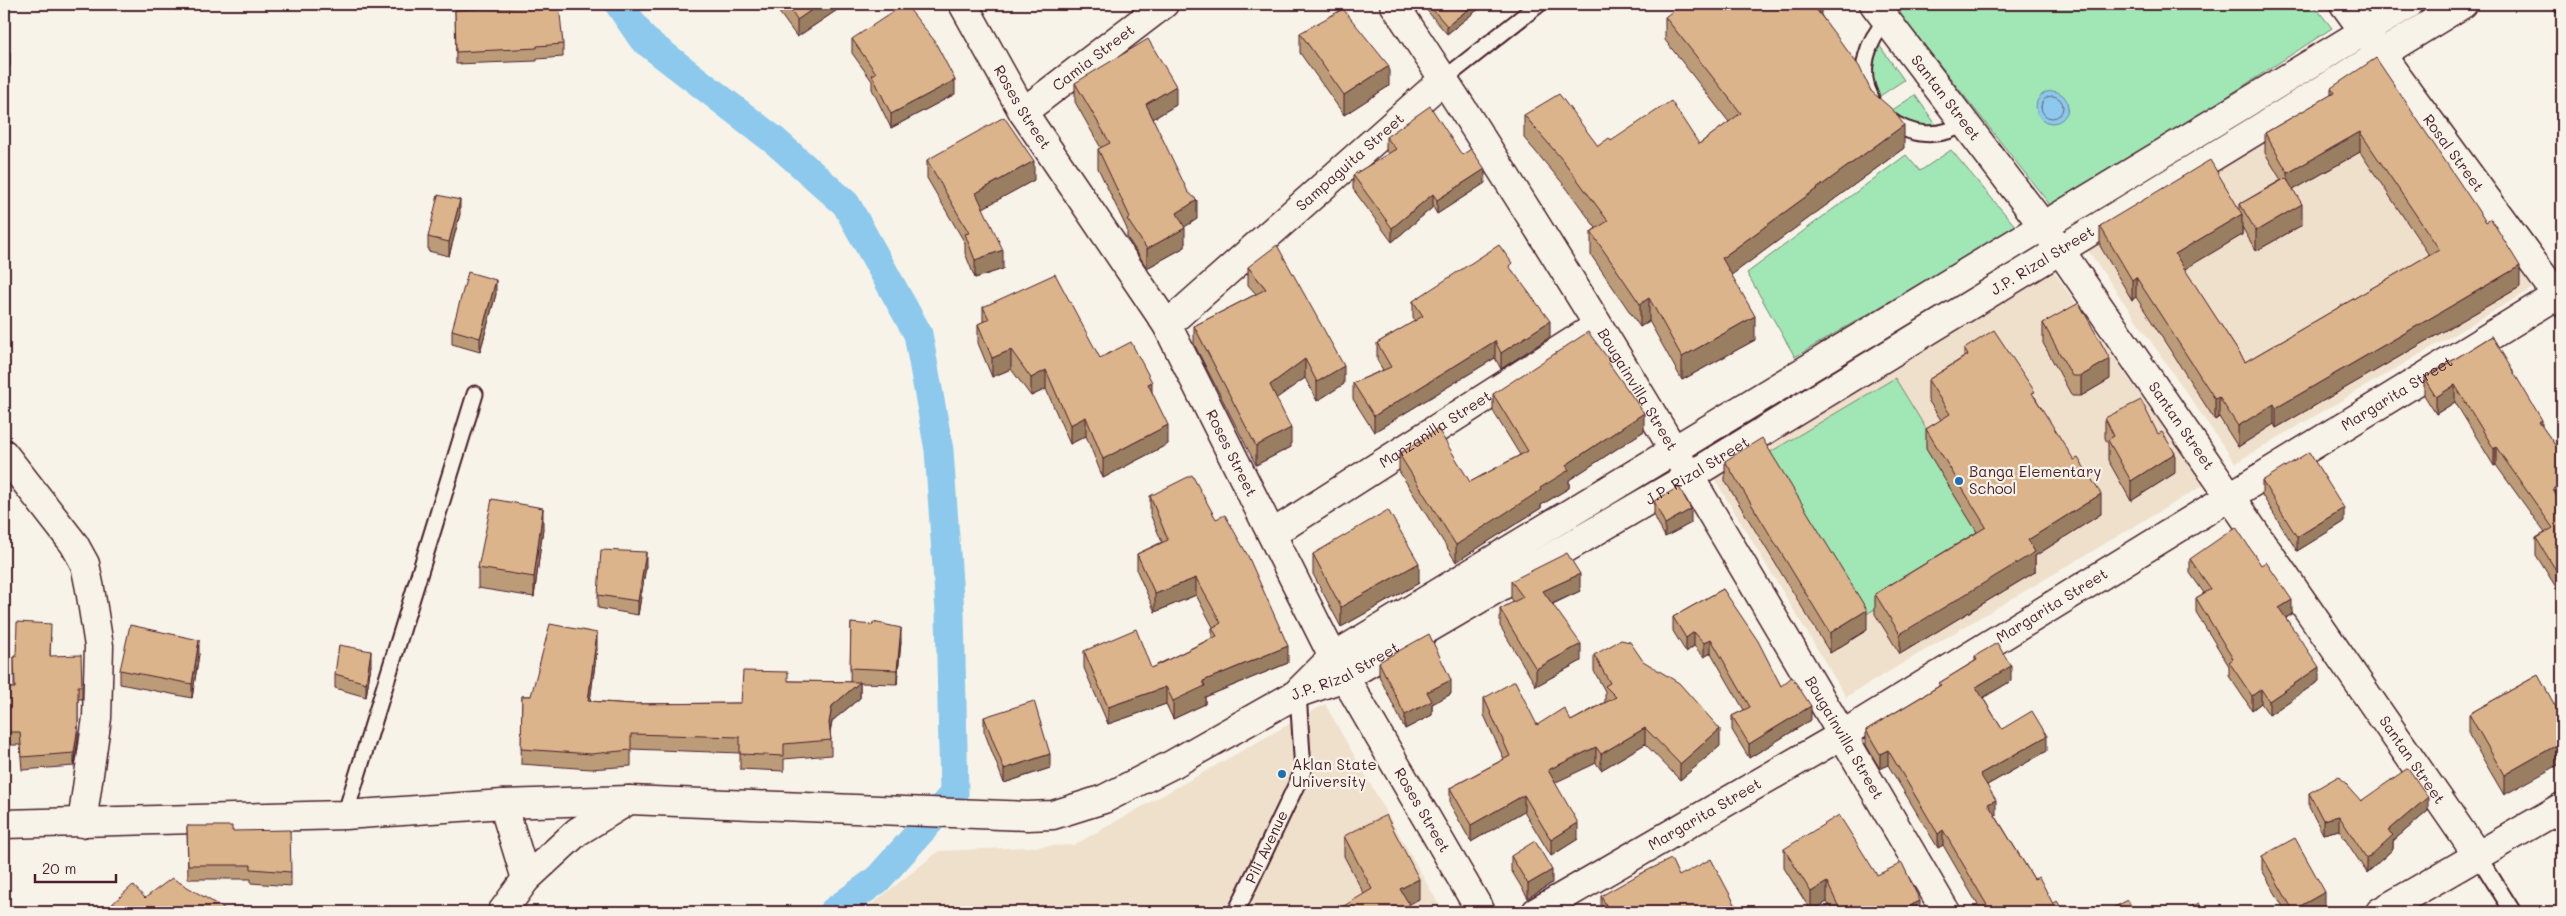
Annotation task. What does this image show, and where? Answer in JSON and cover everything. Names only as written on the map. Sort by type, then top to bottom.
[{"type":"street","name":"Roses Street","points":[[963,4],[1022,112],[1166,325],[1339,667],[1481,912]]},
{"type":"street","name":"Camia Street","points":[[1022,112],[1164,4]]},
{"type":"street","name":"Bougainvilla Street","points":[[1394,4],[1444,79],[1675,450],[1946,912]]},
{"type":"street","name":"Rosal Street","points":[[2344,4],[2561,296]]},
{"type":"street","name":"J.P. Rizal Street","points":[[4,824],[345,815],[503,804],[629,800],[960,814],[1053,815],[1104,798],[1173,764],[1298,693],[1675,450],[2409,4]]},
{"type":"street","name":"J.P. Rizal Street","points":[[1339,667],[1690,476],[2463,4]]},
{"type":"street","name":"Santan Street","points":[[1881,12],[2044,226],[2478,856]]},
{"type":"street","name":"Sampaguita Street","points":[[1166,325],[1444,79]]},
{"type":"street","name":"Margarita Street","points":[[1536,912],[1842,735],[2230,496],[2561,296]]},
{"type":"street","name":"Manzanilla Street","points":[[1272,534],[1598,326]]},
{"type":"street","points":[[4,454],[74,544],[85,564],[99,646],[97,718],[82,823]]},
{"type":"street","points":[[502,912],[526,878],[576,832],[629,800]]},
{"type":"street","points":[[503,804],[526,878]]},
{"type":"street","points":[[2380,912],[2562,807]]},
{"type":"lane","name":"Sampaguita Street","points":[[1444,79],[1539,4]]},
{"type":"lane","points":[[1881,12],[1865,60],[1867,87],[1880,111],[1895,124],[1920,133],[1947,132],[1965,123]]},
{"type":"lane","points":[[345,815],[475,394]]},
{"type":"lane","name":"Pili Avenue","points":[[1236,912],[1303,771],[1298,693]]},
{"type":"lane","points":[[2478,856],[2513,912]]},
{"type":"shaded area","points":[[2377,67],[2533,288],[2235,463],[2087,249]]},
{"type":"shaded area","name":"Banga Elementary School","points":[[2051,268],[2204,485],[1846,697],[1714,478]]},
{"type":"shaded area","name":"Aklan State University","points":[[1325,704],[1443,912],[862,912],[939,851],[1074,845]]},
{"type":"green space","points":[[1892,4],[2313,4],[2332,28],[2054,210]]},
{"type":"green space","points":[[1879,45],[1904,80],[1877,98],[1873,72]]},
{"type":"green space","points":[[1915,95],[1939,129],[1920,129],[1888,113]]},
{"type":"green space","points":[[1951,150],[2016,227],[1795,357],[1747,273],[1906,155],[1920,171]]},
{"type":"green space","points":[[1895,378],[1993,538],[1865,615],[1767,454]]},
{"type":"water","points":[[2052,91],[2058,92],[2063,96],[2067,101],[2067,113],[2063,118],[2058,122],[2052,123],[2046,122],[2041,118],[2037,113],[2036,107],[2037,101],[2041,96],[2046,92]]},
{"type":"building","points":[[559,4],[563,44],[537,46],[537,48],[456,52],[455,10]]},
{"type":"building","points":[[786,4],[820,4],[797,20]]},
{"type":"building","points":[[905,4],[934,40],[955,80],[891,114],[872,75],[876,73],[852,39]]},
{"type":"building","points":[[1428,4],[1475,4],[1447,26]]},
{"type":"building","points":[[1682,4],[1820,4],[1816,9],[1859,66],[1871,91],[1893,110],[1904,125],[1722,258],[1755,316],[1682,357],[1649,298],[1640,304],[1591,232],[1608,221],[1565,163],[1524,115],[1559,94],[1598,146],[1609,138],[1611,141],[1671,101],[1699,144],[1741,113],[1665,17]]},
{"type":"building","points":[[1343,9],[1389,66],[1344,95],[1300,33]]},
{"type":"building","points":[[1148,39],[1176,86],[1146,104],[1188,192],[1197,200],[1177,213],[1185,228],[1147,249],[1127,219],[1130,217],[1098,149],[1110,143],[1075,83]]},
{"type":"building","points":[[4,46],[10,52],[4,59]]},
{"type":"building","points":[[2376,58],[2486,222],[2491,219],[2520,266],[2276,408],[2274,404],[2238,426],[2219,397],[2215,399],[2136,277],[2132,280],[2100,226],[2210,160],[2242,214],[2175,254],[2245,362],[2439,249],[2360,132],[2288,173],[2265,133],[2334,93],[2331,88]]},
{"type":"building","points":[[1430,106],[1462,155],[1471,149],[1485,169],[1437,200],[1433,194],[1392,228],[1353,175],[1396,149],[1386,137]]},
{"type":"building","points":[[1004,117],[1034,161],[976,193],[1003,250],[975,260],[965,234],[969,233],[927,160]]},
{"type":"building","points":[[2286,178],[2302,204],[2256,231],[2240,204]]},
{"type":"building","points":[[438,195],[460,200],[449,242],[428,237]]},
{"type":"building","points":[[1277,245],[1344,366],[1317,382],[1305,359],[1270,385],[1291,428],[1256,446],[1194,326],[1266,289],[1248,267]]},
{"type":"building","points":[[1499,245],[1512,263],[1509,266],[1550,321],[1501,353],[1495,341],[1374,416],[1353,383],[1391,367],[1377,343],[1423,316],[1413,301]]},
{"type":"building","points":[[468,272],[496,280],[480,338],[452,330]]},
{"type":"building","points":[[1055,274],[1100,358],[1131,342],[1152,382],[1148,384],[1168,425],[1103,459],[1086,417],[1070,425],[1046,370],[1031,378],[1011,350],[992,358],[978,324],[989,319],[983,307]]},
{"type":"building","points":[[2079,303],[2110,359],[2081,376],[2072,376],[2043,323]]},
{"type":"building","points":[[1994,330],[2035,392],[2032,393],[2074,460],[2078,458],[2101,494],[2028,540],[2035,552],[1900,634],[1875,594],[1986,527],[1926,429],[1950,414],[1928,380],[1968,355],[1964,349]]},
{"type":"building","points":[[1588,332],[1610,361],[1608,362],[1644,413],[1566,465],[1569,470],[1540,488],[1541,490],[1456,545],[1399,454],[1438,429],[1470,482],[1528,451],[1493,394]]},
{"type":"building","points":[[2492,336],[2542,420],[2539,422],[2562,455],[2562,483],[2553,489],[2562,504],[2562,573],[2559,575],[2536,538],[2553,528],[2496,447],[2494,449],[2455,385],[2436,397],[2424,378]]},
{"type":"building","points":[[2141,400],[2158,434],[2162,432],[2175,453],[2131,481],[2108,440],[2114,436],[2105,418]]},
{"type":"building","points":[[1762,438],[1867,610],[1830,633],[1725,461]]},
{"type":"building","points":[[2309,452],[2344,508],[2297,537],[2262,481]]},
{"type":"building","points":[[1192,475],[1216,519],[1225,515],[1248,556],[1288,646],[1203,681],[1205,686],[1173,701],[1166,687],[1108,707],[1084,651],[1136,629],[1151,668],[1217,636],[1212,628],[1221,623],[1196,578],[1155,594],[1137,554],[1168,540],[1150,496]]},
{"type":"building","points":[[1679,487],[1691,509],[1665,524],[1654,501]]},
{"type":"building","points":[[492,499],[543,508],[534,577],[478,568]]},
{"type":"building","points":[[1388,510],[1419,563],[1341,607],[1313,554]]},
{"type":"building","points":[[2236,527],[2261,565],[2266,562],[2292,600],[2279,608],[2319,667],[2269,701],[2261,689],[2252,696],[2229,662],[2233,659],[2196,598],[2211,589],[2190,559]]},
{"type":"building","points":[[601,550],[646,552],[638,601],[598,595]]},
{"type":"building","points":[[1567,553],[1580,574],[1543,591],[1581,644],[1536,669],[1500,609],[1523,597],[1511,581]]},
{"type":"building","points":[[1723,589],[1758,641],[1781,686],[1792,677],[1811,706],[1749,744],[1732,716],[1750,707],[1711,639],[1704,643],[1694,632],[1686,638],[1673,617]]},
{"type":"building","points":[[17,622],[51,624],[50,656],[81,655],[82,686],[78,686],[78,726],[74,753],[22,757],[20,732],[4,732],[4,688],[15,688],[14,657],[16,657]]},
{"type":"building","points":[[873,622],[901,628],[897,670],[850,668],[851,623],[873,625]]},
{"type":"building","points":[[550,624],[597,633],[588,701],[631,704],[741,703],[743,671],[788,672],[788,681],[860,682],[832,706],[829,723],[831,740],[784,744],[784,756],[740,754],[740,737],[631,734],[631,750],[591,754],[521,749],[522,696],[531,696]]},
{"type":"building","points":[[130,625],[199,640],[192,684],[120,670]]},
{"type":"building","points":[[1429,634],[1451,680],[1427,692],[1432,701],[1405,715],[1379,662]]},
{"type":"building","points":[[1621,640],[1630,642],[1643,661],[1679,683],[1720,729],[1680,764],[1645,728],[1601,754],[1596,747],[1548,770],[1578,823],[1551,840],[1524,795],[1471,825],[1450,788],[1510,756],[1484,698],[1515,681],[1537,725],[1564,708],[1571,721],[1616,697],[1605,686],[1610,683],[1594,655]]},
{"type":"building","points":[[1997,643],[2011,666],[1976,687],[2002,729],[2032,711],[2047,736],[1980,774],[1996,800],[1988,804],[2034,879],[2039,877],[2053,904],[2057,901],[2064,912],[1991,912],[1943,830],[1938,834],[1888,750],[1880,754],[1866,730],[1941,685],[1939,683],[1977,660],[1975,656]]},
{"type":"building","points":[[339,645],[371,651],[366,683],[335,674]]},
{"type":"building","points":[[2538,675],[2562,718],[2562,742],[2504,775],[2469,714]]},
{"type":"building","points":[[1034,701],[1050,754],[1004,769],[984,717]]},
{"type":"building","points":[[2408,768],[2428,797],[2388,831],[2393,835],[2367,859],[2339,816],[2323,820],[2309,793],[2339,776],[2361,801]]},
{"type":"building","points":[[1386,815],[1419,879],[1400,889],[1414,912],[1334,912],[1372,889],[1344,836]]},
{"type":"building","points":[[1839,815],[1877,875],[1902,863],[1920,901],[1896,912],[1841,912],[1827,882],[1811,892],[1784,849]]},
{"type":"building","points":[[187,826],[232,826],[232,831],[290,830],[291,872],[251,869],[251,865],[188,865]]},
{"type":"building","points":[[2295,838],[2325,892],[2293,910],[2262,856]]},
{"type":"building","points":[[1535,841],[1552,870],[1528,884],[1511,856]]},
{"type":"building","points":[[1671,859],[1679,876],[1711,859],[1735,904],[1720,912],[1610,912],[1601,896]]},
{"type":"building","points":[[172,878],[230,912],[114,912],[109,907],[133,885],[145,898]]},
{"type":"building","points":[[2128,900],[2134,912],[2105,912]]},
{"type":"building","points":[[2199,903],[2203,912],[2180,912]]},
{"type":"waterway","points":[[619,4],[643,39],[775,141],[846,204],[918,334],[939,450],[950,612],[954,794],[877,880],[833,912]]},
{"type":"place","name":"Banga Elementary School","points":[[1959,481]]},
{"type":"place","name":"Aklan State University","points":[[1282,774]]}]
